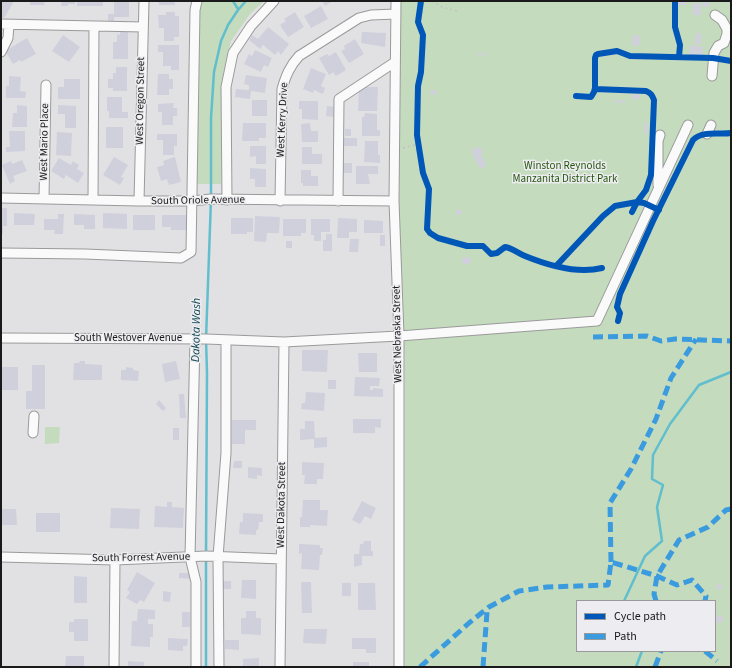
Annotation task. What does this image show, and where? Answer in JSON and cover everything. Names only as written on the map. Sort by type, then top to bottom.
[{"type":"street","name":"West Oregon Street","points":[[139,201],[144,1]]},
{"type":"street","points":[[1,253],[71,253],[181,258],[191,252],[195,10],[197,1]]},
{"type":"street","points":[[227,200],[226,87],[233,53],[251,26],[274,1]]},
{"type":"street","name":"West Nebraska Street","points":[[396,1],[394,201],[399,336],[399,667]]},
{"type":"street","name":"West Kerry Drive","points":[[280,201],[282,89],[291,64],[299,56],[359,18],[371,15],[396,14]]},
{"type":"street","points":[[712,76],[714,52],[718,46],[724,43],[727,34],[727,29],[722,20],[715,16]]},
{"type":"street","points":[[1,52],[8,38],[5,25],[143,27]]},
{"type":"street","points":[[93,200],[94,26]]},
{"type":"street","points":[[338,201],[339,98],[395,62]]},
{"type":"street","name":"West Mario Place","points":[[44,199],[46,85]]},
{"type":"street","points":[[658,188],[688,125]]},
{"type":"street","points":[[707,134],[711,125]]},
{"type":"street","points":[[658,188],[658,141],[660,135]]},
{"type":"street","name":"South Westover Avenue","points":[[1,338],[196,339],[284,342],[399,336],[597,321],[658,188]]},
{"type":"street","name":"South Oriole Avenue","points":[[1,198],[139,201],[394,201]]},
{"type":"street","points":[[196,339],[190,557],[196,582],[196,667]]},
{"type":"street","points":[[219,667],[218,557],[226,453],[226,340]]},
{"type":"street","name":"West Dakota Street","points":[[280,667],[284,342]]},
{"type":"street","points":[[34,416],[34,433]]},
{"type":"street","name":"South Forrest Avenue","points":[[1,557],[115,560],[190,557],[281,559]]},
{"type":"street","points":[[114,667],[115,560]]},
{"type":"path","points":[[432,1],[442,7],[457,11]]},
{"type":"path","points":[[395,149],[418,142],[420,153]]},
{"type":"green space","points":[[202,1],[264,1],[250,14],[231,41],[223,75],[221,184],[197,184],[200,9]]},
{"type":"green space","name":"Winston Reynolds Manzanita District Park","points":[[401,1],[731,1],[731,667],[405,667],[405,357],[400,287],[399,202]]},
{"type":"green space","points":[[45,427],[60,427],[59,443],[45,444]]},
{"type":"building","points":[[1,1],[12,1],[13,3],[4,18],[1,16]]},
{"type":"building","points":[[30,1],[45,1],[44,5],[30,5]]},
{"type":"building","points":[[62,1],[75,1],[75,4],[61,6]]},
{"type":"building","points":[[77,1],[103,1],[103,6],[77,6]]},
{"type":"building","points":[[114,1],[129,1],[129,17],[114,17],[114,22],[108,22],[108,14],[114,14]]},
{"type":"building","points":[[159,1],[175,1],[175,5],[159,5]]},
{"type":"building","points":[[322,1],[333,1],[325,6]]},
{"type":"building","points":[[677,1],[687,1],[686,5],[677,5]]},
{"type":"building","points":[[703,1],[709,1],[709,7],[703,7]]},
{"type":"building","points":[[693,3],[701,3],[701,15],[693,15]]},
{"type":"building","points":[[321,6],[328,19],[311,28],[304,16]]},
{"type":"building","points":[[166,12],[175,12],[175,16],[179,16],[179,37],[174,37],[174,41],[164,41],[164,28],[159,28],[158,15],[166,15]]},
{"type":"building","points":[[295,12],[304,27],[288,37],[280,25],[286,21],[284,19]]},
{"type":"building","points":[[268,27],[289,44],[281,55],[278,51],[275,55],[263,45],[260,49],[249,40],[252,35],[258,39]]},
{"type":"building","points":[[120,29],[128,29],[128,59],[113,59],[113,42],[117,42],[117,34],[120,35]]},
{"type":"building","points":[[362,32],[386,33],[385,47],[361,43]]},
{"type":"building","points":[[696,33],[701,34],[701,44],[695,44]]},
{"type":"building","points":[[63,35],[80,47],[69,62],[52,51]]},
{"type":"building","points":[[633,35],[640,36],[639,46],[632,45]]},
{"type":"building","points":[[27,38],[36,54],[21,62],[20,60],[13,64],[5,51]]},
{"type":"building","points":[[355,39],[364,54],[349,63],[341,51],[345,49],[344,46]]},
{"type":"building","points":[[158,45],[179,45],[179,70],[171,70],[171,66],[163,66],[163,52],[158,52]]},
{"type":"building","points":[[690,45],[703,47],[702,57],[689,55]]},
{"type":"building","points":[[255,50],[272,58],[268,67],[264,65],[261,72],[244,64],[249,54],[252,56]]},
{"type":"building","points":[[336,52],[346,70],[336,76],[333,72],[329,75],[319,58],[327,54],[329,56]]},
{"type":"building","points":[[477,53],[488,54],[488,55],[477,55]]},
{"type":"building","points":[[116,67],[127,67],[127,91],[113,91],[113,88],[108,88],[108,79],[113,79],[113,73],[116,73]]},
{"type":"building","points":[[311,68],[326,74],[321,86],[325,88],[323,94],[314,90],[313,93],[303,89]]},
{"type":"building","points":[[158,74],[169,74],[169,79],[173,79],[173,89],[169,89],[169,95],[157,95]]},
{"type":"building","points":[[246,75],[267,78],[265,93],[251,91],[250,99],[235,97],[236,89],[249,90],[249,85],[244,84]]},
{"type":"building","points":[[9,76],[21,77],[20,91],[26,92],[25,98],[6,98],[6,86],[9,86]]},
{"type":"building","points":[[64,79],[80,79],[80,99],[58,99],[58,87],[64,87]]},
{"type":"building","points":[[362,87],[378,87],[377,111],[358,111],[359,89]]},
{"type":"building","points":[[436,90],[437,94],[431,95],[430,91]]},
{"type":"building","points":[[632,94],[640,95],[640,99],[632,99]]},
{"type":"building","points":[[107,97],[122,97],[122,112],[128,112],[128,118],[109,118],[109,111],[107,111]]},
{"type":"building","points":[[252,100],[267,100],[267,116],[252,116]]},
{"type":"building","points":[[614,100],[625,101],[625,103],[614,102]]},
{"type":"building","points":[[299,101],[318,101],[318,120],[302,119],[302,109],[299,109]]},
{"type":"building","points":[[174,103],[173,108],[177,108],[177,116],[173,116],[173,125],[162,125],[162,112],[158,112],[158,104]]},
{"type":"building","points":[[17,105],[27,106],[27,127],[12,127],[13,113],[17,113]]},
{"type":"building","points":[[58,105],[76,106],[76,128],[65,128],[65,114],[58,114]]},
{"type":"building","points":[[327,106],[336,107],[335,117],[326,116]]},
{"type":"building","points":[[365,113],[377,114],[377,130],[380,130],[380,136],[362,136],[362,117],[364,117]]},
{"type":"building","points":[[243,123],[266,123],[266,138],[259,138],[259,141],[242,141]]},
{"type":"building","points":[[310,123],[311,131],[318,131],[318,142],[302,142],[301,124]]},
{"type":"building","points":[[644,123],[647,123],[647,134],[644,134]]},
{"type":"building","points":[[106,127],[123,127],[123,148],[106,148]]},
{"type":"building","points":[[345,129],[351,129],[351,136],[345,136]]},
{"type":"building","points":[[9,131],[25,131],[25,151],[6,152],[6,147],[10,147]]},
{"type":"building","points":[[57,132],[72,133],[71,156],[56,155]]},
{"type":"building","points":[[157,134],[177,134],[177,146],[174,146],[174,155],[163,155],[163,140],[157,140]]},
{"type":"building","points":[[344,138],[357,138],[357,146],[344,146]]},
{"type":"building","points":[[365,141],[378,141],[378,155],[380,155],[380,163],[364,162]]},
{"type":"building","points":[[250,146],[266,146],[266,164],[256,164],[256,156],[250,157]]},
{"type":"building","points":[[302,147],[312,147],[312,154],[322,154],[322,164],[302,164]]},
{"type":"building","points":[[480,147],[486,166],[480,169],[471,150]]},
{"type":"building","points":[[114,157],[128,165],[121,177],[124,178],[120,185],[103,175]]},
{"type":"building","points":[[175,157],[181,182],[169,185],[167,179],[161,181],[157,167],[164,165],[163,161]]},
{"type":"building","points":[[59,158],[71,165],[73,161],[79,165],[77,169],[84,173],[78,183],[66,175],[64,179],[51,171]]},
{"type":"building","points":[[22,160],[27,171],[13,176],[15,181],[10,184],[2,165],[11,161],[12,164]]},
{"type":"building","points":[[343,163],[352,163],[352,173],[342,173]]},
{"type":"building","points":[[356,166],[378,166],[378,174],[368,174],[370,184],[356,184]]},
{"type":"building","points":[[250,168],[266,169],[266,187],[255,187],[255,179],[250,179]]},
{"type":"building","points":[[301,170],[311,170],[311,176],[318,176],[318,186],[303,186],[303,183],[301,183]]},
{"type":"building","points":[[1,208],[7,208],[7,226],[3,226],[3,234],[1,234]]},
{"type":"building","points":[[456,210],[462,210],[462,214],[456,215]]},
{"type":"building","points":[[14,213],[35,214],[34,225],[14,225]]},
{"type":"building","points":[[103,213],[127,214],[127,229],[103,228]]},
{"type":"building","points":[[58,214],[64,214],[63,234],[54,234],[55,230],[44,230],[44,219],[58,219]]},
{"type":"building","points":[[74,214],[95,215],[95,229],[84,229],[84,225],[74,225]]},
{"type":"building","points":[[133,215],[155,215],[155,230],[133,230]]},
{"type":"building","points":[[162,215],[186,215],[186,230],[171,230],[171,227],[162,227]]},
{"type":"building","points":[[255,216],[280,217],[279,233],[267,233],[266,242],[254,241]]},
{"type":"building","points":[[231,218],[253,218],[253,232],[247,232],[247,234],[231,234]]},
{"type":"building","points":[[338,218],[357,219],[357,232],[349,232],[349,238],[337,238]]},
{"type":"building","points":[[283,219],[306,219],[306,233],[301,233],[301,236],[283,236]]},
{"type":"building","points":[[311,219],[330,219],[330,232],[321,232],[321,241],[314,241],[314,235],[311,235]]},
{"type":"building","points":[[364,220],[383,221],[383,233],[364,233]]},
{"type":"building","points":[[326,234],[332,234],[332,251],[323,251],[323,240],[326,240]]},
{"type":"building","points":[[380,235],[385,235],[385,246],[380,246]]},
{"type":"building","points":[[350,239],[359,239],[358,252],[349,252]]},
{"type":"building","points":[[286,241],[292,241],[292,248],[286,248]]},
{"type":"building","points":[[470,257],[471,263],[463,265],[462,258]]},
{"type":"building","points":[[302,350],[328,350],[327,372],[302,371]]},
{"type":"building","points":[[358,353],[377,353],[377,372],[359,372]]},
{"type":"building","points":[[80,361],[85,361],[85,364],[102,365],[102,380],[73,380],[74,363],[79,363]]},
{"type":"building","points":[[176,361],[180,379],[165,382],[162,364]]},
{"type":"building","points":[[32,365],[45,365],[45,409],[26,409],[26,391],[32,391]]},
{"type":"building","points":[[1,367],[18,367],[18,390],[1,390]]},
{"type":"building","points":[[126,367],[139,371],[138,381],[121,380],[121,370],[126,370]]},
{"type":"building","points":[[355,377],[380,378],[379,386],[370,386],[370,390],[373,390],[373,388],[383,389],[383,397],[354,396]]},
{"type":"building","points":[[328,380],[336,380],[336,389],[328,389]]},
{"type":"building","points":[[306,392],[325,393],[324,411],[301,409],[302,403],[305,403]]},
{"type":"building","points":[[179,394],[184,394],[186,418],[180,418]]},
{"type":"building","points":[[159,400],[166,408],[163,411],[156,404]]},
{"type":"building","points":[[353,419],[381,419],[381,428],[375,427],[375,433],[353,433]]},
{"type":"building","points":[[232,420],[256,420],[256,430],[245,430],[245,444],[232,444]]},
{"type":"building","points":[[305,421],[314,421],[315,438],[327,437],[327,447],[314,448],[314,439],[300,440],[300,429],[305,429]]},
{"type":"building","points":[[173,428],[179,428],[179,440],[173,440]]},
{"type":"building","points":[[234,461],[242,461],[242,468],[233,468]]},
{"type":"building","points":[[302,462],[324,463],[323,479],[317,479],[317,484],[304,484],[305,475],[302,475]]},
{"type":"building","points":[[248,467],[262,468],[262,476],[257,475],[257,479],[248,478]]},
{"type":"building","points":[[303,500],[320,500],[320,510],[328,510],[327,526],[310,525],[310,527],[300,527]]},
{"type":"building","points":[[362,501],[376,508],[371,519],[365,516],[360,524],[352,520]]},
{"type":"building","points":[[167,502],[172,502],[172,507],[184,508],[183,528],[154,527],[155,506],[167,507]]},
{"type":"building","points":[[111,508],[140,509],[139,529],[110,528]]},
{"type":"building","points":[[1,509],[16,509],[17,525],[1,525]]},
{"type":"building","points":[[36,513],[60,513],[60,532],[36,532]]},
{"type":"building","points":[[243,513],[263,514],[263,522],[259,522],[256,535],[239,534],[240,522],[243,522]]},
{"type":"building","points":[[364,541],[371,541],[371,551],[373,551],[373,556],[362,556],[362,565],[354,567],[354,554],[359,554],[360,544],[363,544]]},
{"type":"building","points":[[299,544],[320,545],[320,548],[323,548],[322,555],[320,555],[319,570],[301,569],[302,553],[299,554]]},
{"type":"building","points":[[137,572],[155,583],[144,602],[140,600],[137,604],[126,598],[130,592],[127,590]]},
{"type":"building","points":[[179,573],[189,573],[189,579],[179,578]]},
{"type":"building","points":[[74,576],[87,577],[87,603],[74,603]]},
{"type":"building","points":[[242,580],[256,580],[256,599],[241,598]]},
{"type":"building","points":[[223,581],[231,581],[231,589],[223,589]]},
{"type":"building","points":[[301,582],[311,582],[312,613],[302,613]]},
{"type":"building","points":[[342,583],[351,583],[351,596],[342,596]]},
{"type":"building","points":[[358,583],[375,583],[376,610],[358,610]]},
{"type":"building","points":[[720,583],[723,587],[720,590],[716,587]]},
{"type":"building","points":[[163,591],[171,592],[170,602],[163,601]]},
{"type":"building","points":[[138,609],[155,610],[155,619],[148,619],[148,624],[153,624],[153,637],[150,637],[150,647],[131,646],[132,621],[137,621]]},
{"type":"building","points":[[246,611],[256,611],[256,618],[261,618],[261,635],[241,634],[241,618],[246,618]]},
{"type":"building","points":[[182,612],[190,612],[190,627],[182,627]]},
{"type":"building","points":[[720,615],[724,619],[719,624],[716,617]]},
{"type":"building","points":[[74,619],[88,619],[88,641],[74,641],[74,632],[69,632],[69,622],[74,622]]},
{"type":"building","points":[[304,629],[327,629],[326,644],[303,643]]},
{"type":"building","points":[[168,638],[188,639],[187,646],[183,646],[183,651],[168,650]]},
{"type":"building","points":[[352,638],[376,638],[376,653],[366,653],[366,649],[352,649]]},
{"type":"building","points":[[225,640],[239,640],[239,650],[225,649]]},
{"type":"building","points":[[66,656],[84,656],[84,667],[65,667]]},
{"type":"building","points":[[259,658],[259,667],[243,667],[243,659]]},
{"type":"building","points":[[128,661],[144,662],[144,667],[128,667]]},
{"type":"building","points":[[353,662],[369,662],[369,667],[353,667]]},
{"type":"waterway","points":[[233,1],[238,9]]},
{"type":"waterway","name":"Dakota Wash","points":[[206,554],[206,339],[211,199],[211,118],[214,72],[221,41],[228,25],[246,1]]},
{"type":"waterway","points":[[624,600],[645,556],[662,541],[657,507],[663,485],[652,479],[653,455],[670,424],[699,385],[731,372]]},
{"type":"waterway","name":"Dakota Wash","points":[[206,559],[206,667]]},
{"type":"waterway","points":[[636,667],[642,652]]},
{"type":"marked path","points":[[593,337],[647,336],[661,341],[675,339],[731,341]]},
{"type":"marked path","points":[[611,562],[610,503],[631,469],[656,419],[671,378],[696,339]]},
{"type":"marked path","points":[[656,600],[654,594],[657,576],[679,540],[708,527],[726,510],[731,509]]},
{"type":"marked path","points":[[420,667],[489,607],[519,591],[547,587],[608,585],[611,562],[657,576],[677,585],[692,580],[706,596],[705,600]]},
{"type":"marked path","points":[[483,667],[487,612],[489,607]]},
{"type":"marked path","points":[[655,667],[661,652]]},
{"type":"marked path","points":[[706,652],[717,661]]},
{"type":"cycle path","points":[[421,1],[418,22],[423,35],[421,72],[418,86],[417,135],[423,173],[429,189],[427,229],[438,238],[467,246],[483,246],[491,254],[497,253],[505,247],[525,256],[563,268],[583,270],[602,268]]},
{"type":"cycle path","points":[[675,1],[675,27],[680,45],[679,57]]},
{"type":"cycle path","points":[[576,96],[591,97],[594,92],[595,58],[598,54],[617,51],[630,56],[713,58],[731,61]]},
{"type":"cycle path","points":[[595,89],[646,91],[651,94],[654,100],[651,175],[646,190],[632,212]]},
{"type":"cycle path","points":[[618,321],[620,313],[617,307],[620,294],[653,221],[693,140],[706,134],[731,133]]},
{"type":"cycle path","points":[[557,265],[603,216],[615,206],[637,202],[644,203],[659,210]]}]
